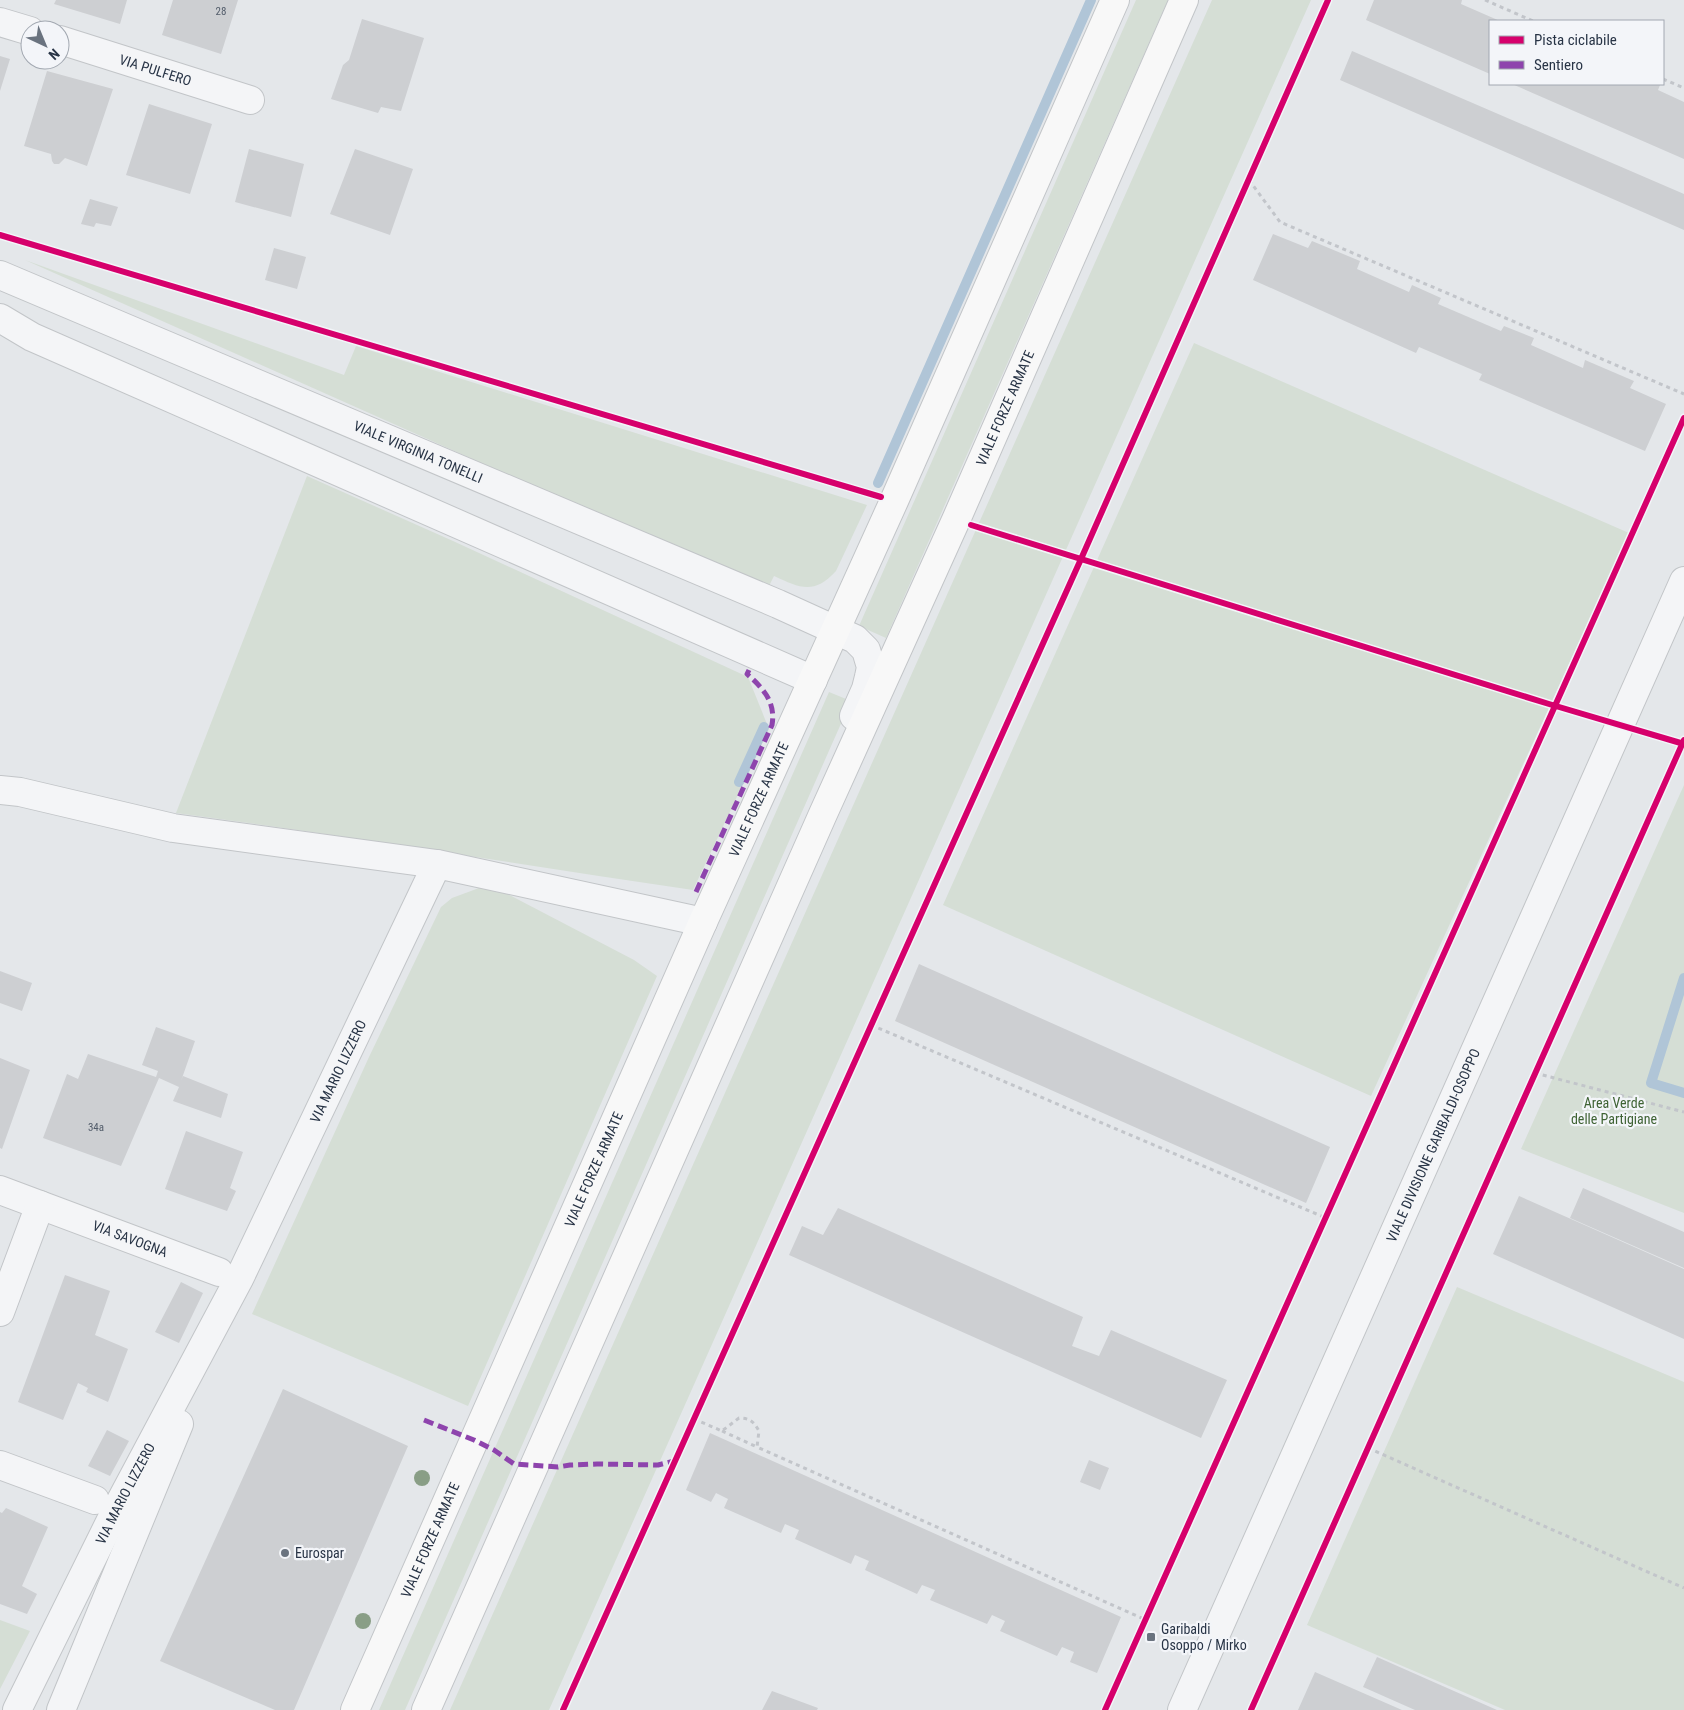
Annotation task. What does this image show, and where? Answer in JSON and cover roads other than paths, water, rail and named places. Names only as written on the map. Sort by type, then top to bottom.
[{"type":"street","name":"VIALE FORZE ARMATE","points":[[355,1710],[703,922],[894,502],[1115,0]]},
{"type":"street","name":"VIALE FORZE ARMATE","points":[[426,1710],[823,814],[956,520],[1184,0]]},
{"type":"street","points":[[0,22],[20,28]]},
{"type":"street","name":"VIA PULFERO","points":[[70,43],[250,100]]},
{"type":"street","name":"VIALE VIRGINIA TONELLI","points":[[0,276],[769,600],[836,630]]},
{"type":"street","points":[[0,318],[32,337],[813,680]]},
{"type":"street","name":"VIALE DIVISIONE GARIBALDI-OSOPPO","points":[[1182,1710],[1684,582]]},
{"type":"street","name":"VIALE FORZE ARMATE","points":[[823,814],[828,775],[866,690],[871,667],[866,650],[862,644],[836,630]]},
{"type":"street","points":[[10,791],[174,828],[437,864],[703,922]]},
{"type":"street","name":"VIA MARIO LIZZERO","points":[[17,1710],[229,1276],[437,864]]},
{"type":"street","name":"VIA SAVOGNA","points":[[0,1190],[229,1276]]},
{"type":"street","points":[[0,1312],[40,1205]]},
{"type":"street","name":"VIA MARIO LIZZERO","points":[[61,1710],[229,1276]]},
{"type":"street","points":[[0,1465],[95,1500]]},
{"type":"waterway","points":[[878,483],[1091,0]]},
{"type":"waterway","points":[[739,782],[764,727]]},
{"type":"waterway","points":[[1684,978],[1651,1083],[1684,1093]]},
{"type":"place","name":"Eurospar","points":[[285,1553]]},
{"type":"place","name":"Garibaldi Osoppo / Mirko","points":[[1151,1637]]},
{"type":"park label","name":"Area Verde delle Partigiane","points":[[1614,1112]]}]
